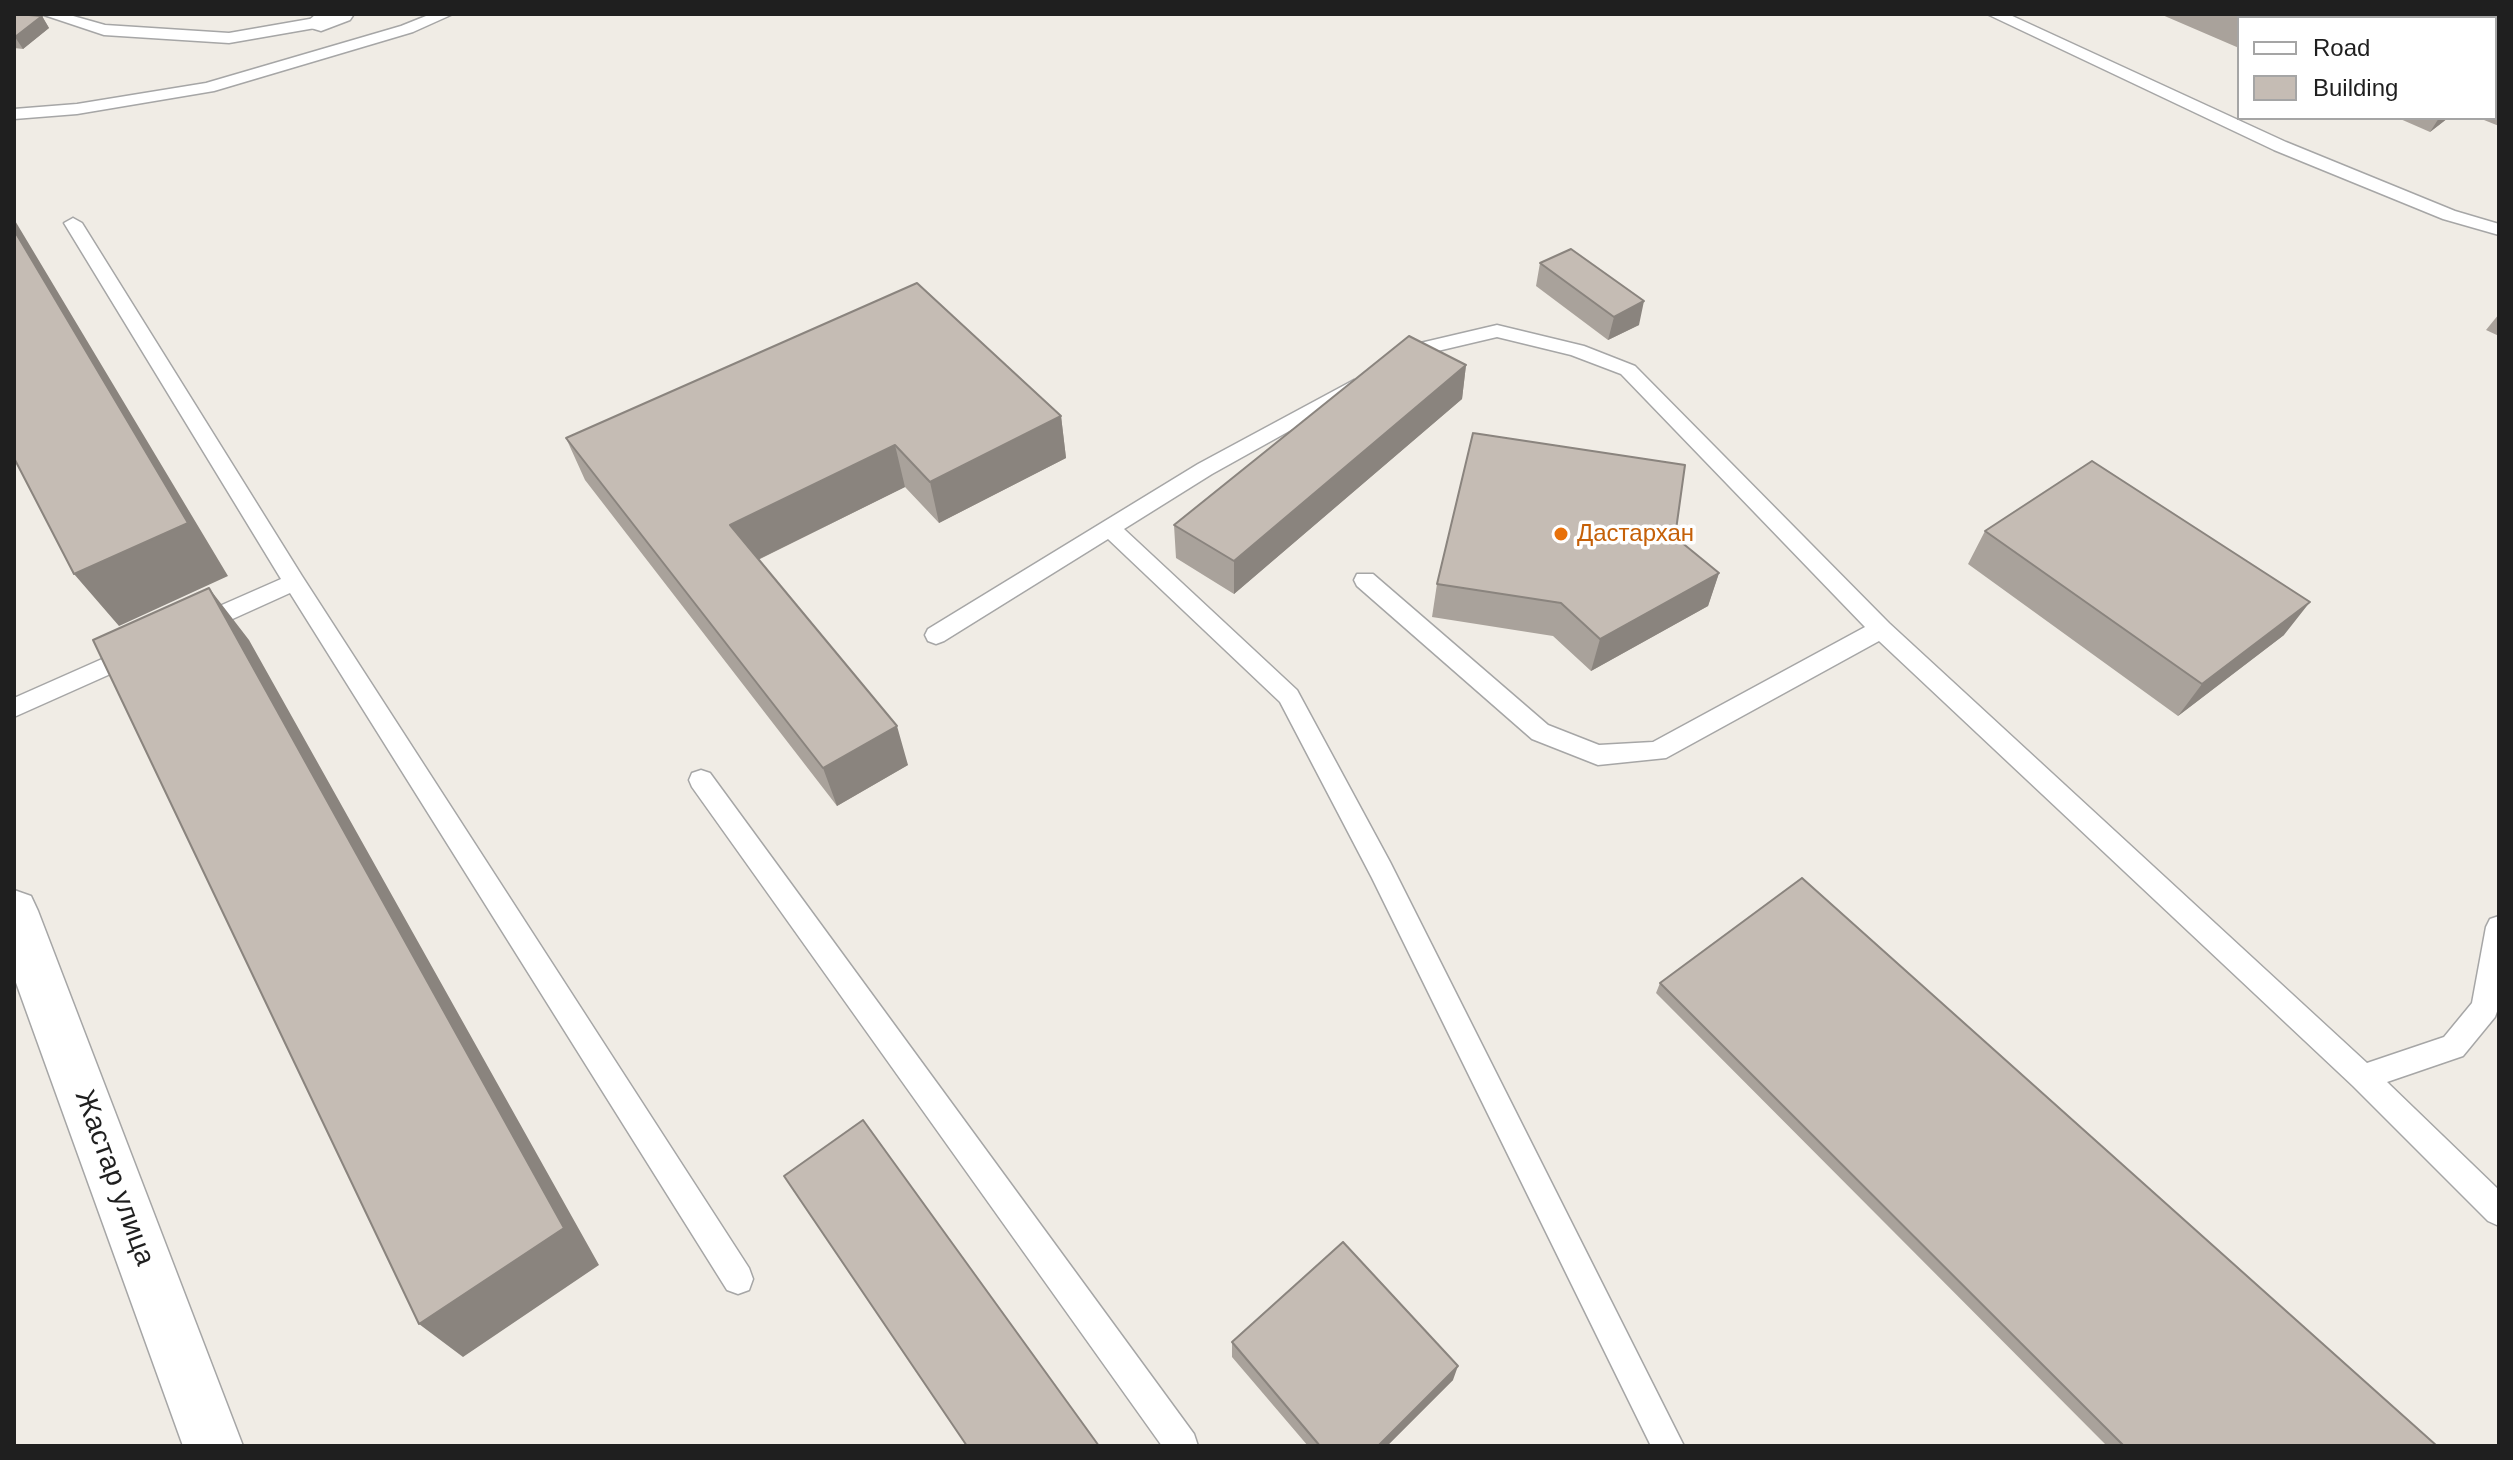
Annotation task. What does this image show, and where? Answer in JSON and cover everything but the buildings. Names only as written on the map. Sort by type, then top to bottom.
[{"type":"street","name":"Жастар улица","points":[[14,911],[213,1446]]},
{"type":"lane","points":[[49,14],[104,30],[229,38],[330,18]]},
{"type":"lane","points":[[14,114],[77,109],[208,88],[407,29],[445,14]]},
{"type":"lane","points":[[1995,14],[2280,146],[2449,215],[2499,230]]},
{"type":"lane","points":[[73,223],[294,582],[738,1279]]},
{"type":"lane","points":[[936,635],[1205,469],[1423,348],[1497,331],[1577,350],[1628,370],[1881,629],[2363,1077],[2499,1211]]},
{"type":"lane","points":[[1109,528],[1289,696],[1381,870],[1668,1446]]},
{"type":"lane","points":[[1365,580],[1540,732],[1598,755],[1657,751],[1881,629]]},
{"type":"lane","points":[[182,632],[294,582]]},
{"type":"lane","points":[[14,708],[154,645]]},
{"type":"lane","points":[[701,780],[1182,1446]]},
{"type":"lane","points":[[2363,1077],[2453,1047],[2485,1008],[2499,927]]},
{"type":"place","name":"Дастархан","points":[[1561,534]]}]
